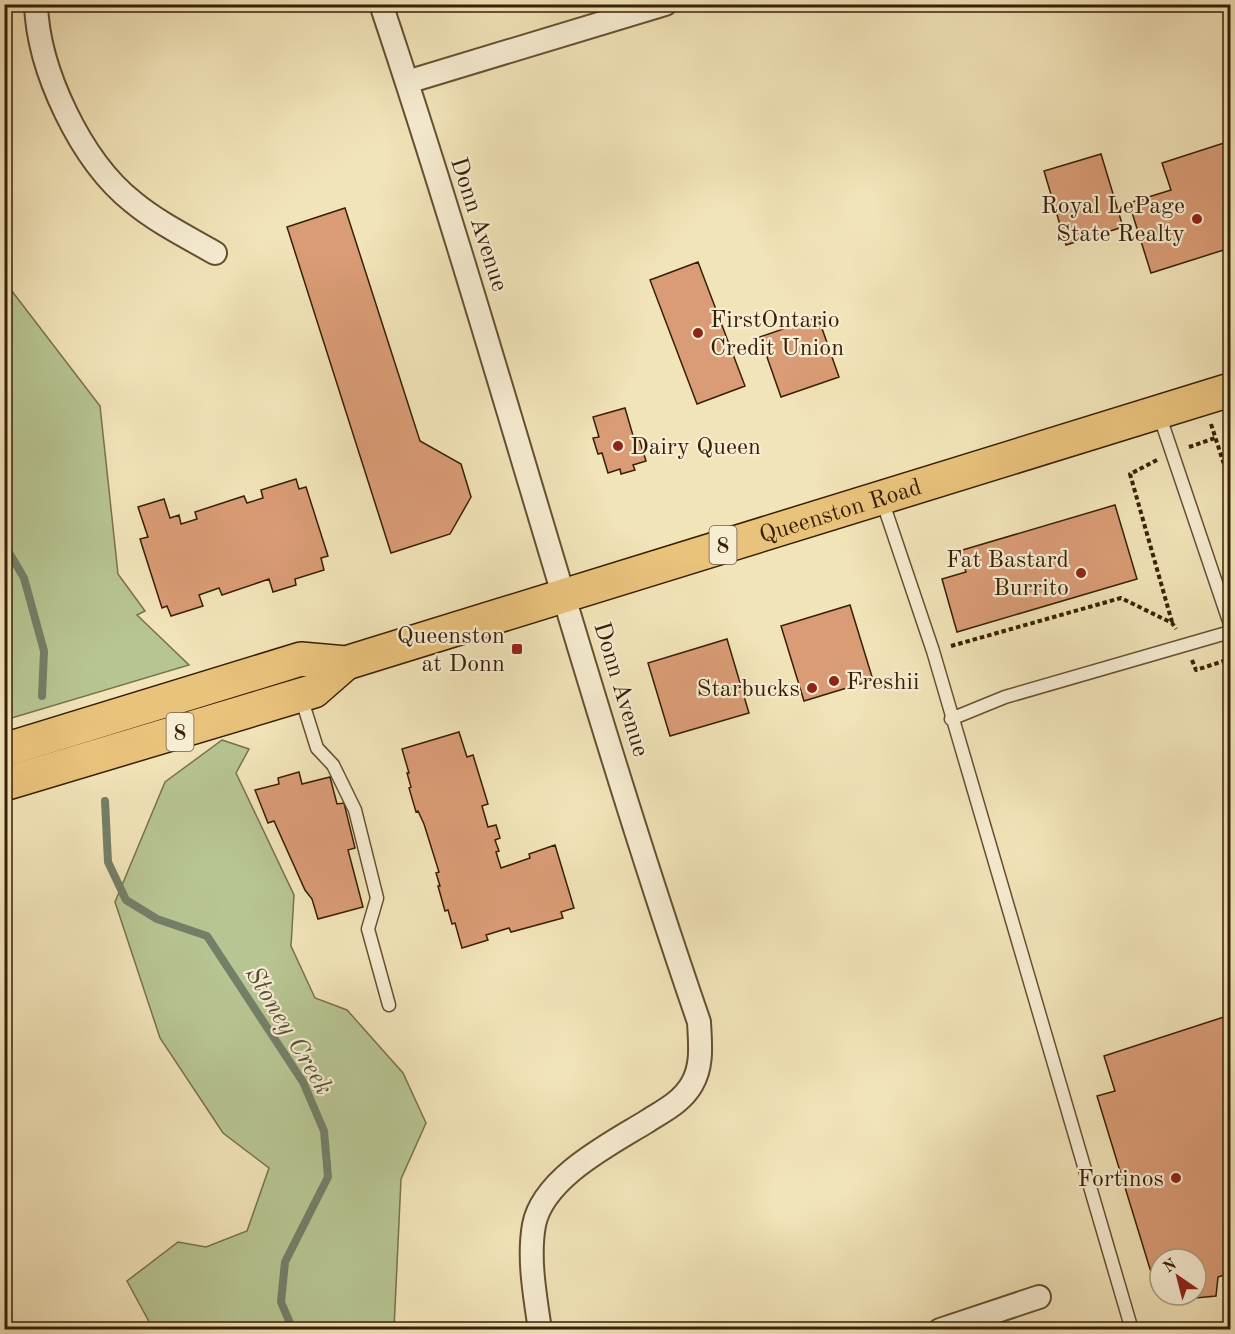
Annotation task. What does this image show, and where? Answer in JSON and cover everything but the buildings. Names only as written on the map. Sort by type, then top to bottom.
[{"type":"main road","name":"Queenston Road","points":[[4,750],[301,659],[346,663],[1217,394]]},
{"type":"main road","name":"Queenston Road","points":[[4,784],[314,692],[346,663]]},
{"type":"street","points":[[36,4],[36,18],[46,60],[59,99],[100,169],[132,202],[215,252]]},
{"type":"street","name":"Donn Avenue","points":[[381,4],[498,369],[564,594],[699,1022],[700,1058],[692,1084],[676,1104],[583,1161],[547,1198],[534,1223],[532,1262],[540,1329]]},
{"type":"street","points":[[407,82],[665,4]]},
{"type":"street","points":[[940,1329],[996,1322],[1039,1297]]},
{"type":"lane","points":[[1158,412],[1230,624]]},
{"type":"lane","points":[[881,496],[933,651],[1132,1329]]},
{"type":"lane","points":[[951,718],[1005,697],[1230,632]]},
{"type":"lane","points":[[300,696],[317,748],[333,765],[355,810],[377,898],[368,929],[389,1005]]},
{"type":"lane","points":[[1217,1329],[1230,1328]]},
{"type":"path","points":[[1217,394],[1215,438],[1230,483]]},
{"type":"path","points":[[1215,438],[1173,452],[1130,474],[1172,623],[1186,645],[1196,670],[1230,659]]},
{"type":"path","points":[[933,651],[1121,598],[1172,623]]},
{"type":"green space","points":[[5,282],[100,406],[118,574],[145,611],[137,615],[189,665],[5,720]]},
{"type":"green space","points":[[222,740],[249,749],[236,773],[294,895],[291,946],[315,998],[347,1010],[403,1073],[426,1123],[401,1179],[394,1329],[153,1329],[127,1281],[178,1242],[206,1247],[247,1231],[269,1168],[223,1133],[160,1038],[115,902],[165,782]]},
{"type":"waterway","name":"Stoney Creek","points":[[4,544],[24,578],[44,651],[42,696]]},
{"type":"waterway","name":"Stoney Creek","points":[[105,801],[108,862],[126,900],[157,919],[207,936],[303,1082],[324,1131],[328,1177],[285,1262],[281,1302],[293,1330]]},
{"type":"place","name":"Royal LePage State Realty","points":[[1197,219]]},
{"type":"place","name":"FirstOntario Credit Union","points":[[698,333]]},
{"type":"place","name":"Dairy Queen","points":[[618,446]]},
{"type":"place","name":"Fat Bastard Burrito","points":[[1081,573]]},
{"type":"place","name":"Queenston at Donn","points":[[517,649]]},
{"type":"place","name":"Freshii","points":[[834,681]]},
{"type":"place","name":"Starbucks","points":[[812,688]]},
{"type":"place","name":"Fortinos","points":[[1176,1178]]}]
